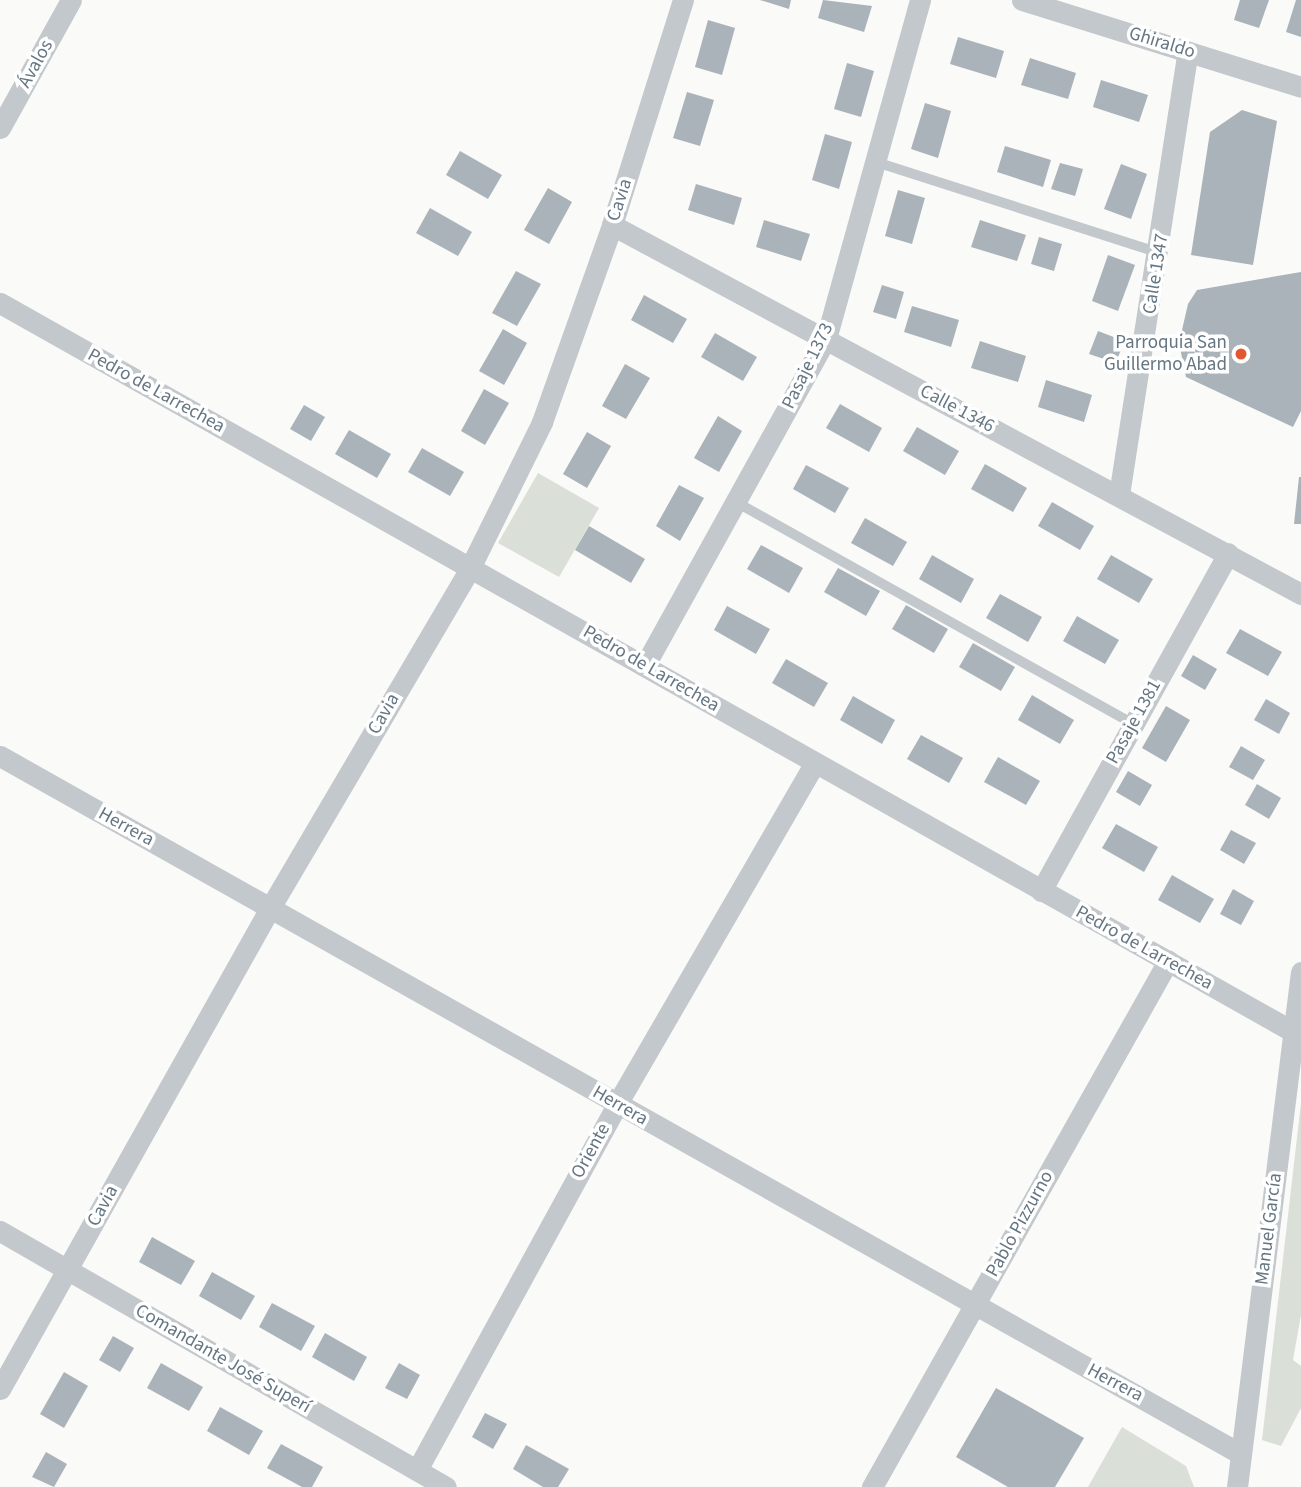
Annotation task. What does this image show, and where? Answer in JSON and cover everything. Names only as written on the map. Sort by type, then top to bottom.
[{"type":"street","name":"Ávalos","points":[[0,128],[71,0]]},
{"type":"street","name":"Cavia","points":[[0,1388],[270,908],[470,568],[542,422],[612,225],[683,0]]},
{"type":"street","name":"Pasaje 1373","points":[[645,665],[826,339],[920,0]]},
{"type":"street","name":"Ghiraldo","points":[[1022,0],[1301,87]]},
{"type":"street","name":"Calle 1347","points":[[1119,495],[1160,253],[1188,51]]},
{"type":"street","name":"Calle 1346","points":[[612,225],[1301,594]]},
{"type":"street","name":"Pedro de Larrechea","points":[[0,303],[1297,1034]]},
{"type":"street","name":"Pasaje 1381","points":[[1041,891],[1228,553]]},
{"type":"street","name":"Herrera","points":[[0,756],[974,1307],[1241,1454]]},
{"type":"street","name":"Oriente","points":[[417,1471],[617,1104],[815,763]]},
{"type":"street","name":"Pablo Pizzurno","points":[[872,1487],[1168,961]]},
{"type":"street","name":"Manuel García","points":[[1237,1487],[1297,1034],[1301,972]]},
{"type":"street","name":"Comandante José Superí","points":[[0,1231],[446,1487]]},
{"type":"lane","points":[[876,162],[1160,253]]},
{"type":"lane","points":[[736,502],[1133,724]]},
{"type":"shaded area","points":[[538,473],[599,508],[559,577],[498,543]]},
{"type":"shaded area","points":[[1301,1103],[1301,1315],[1293,1360],[1301,1366],[1301,1408],[1281,1446],[1262,1440]]},
{"type":"shaded area","points":[[1122,1427],[1186,1466],[1194,1487],[1088,1487]]},
{"type":"building","points":[[760,0],[791,0],[789,9]]},
{"type":"building","points":[[823,0],[872,6],[864,32],[818,18]]},
{"type":"building","points":[[1240,0],[1269,0],[1259,28],[1234,20]]},
{"type":"building","points":[[1296,0],[1301,0],[1301,37],[1286,32]]},
{"type":"building","points":[[708,20],[735,28],[722,75],[695,67]]},
{"type":"building","points":[[958,37],[1004,51],[996,78],[950,64]]},
{"type":"building","points":[[1030,58],[1076,73],[1068,99],[1021,85]]},
{"type":"building","points":[[847,63],[874,71],[861,117],[834,109]]},
{"type":"building","points":[[1101,80],[1148,95],[1139,122],[1093,107]]},
{"type":"building","points":[[687,92],[714,100],[700,146],[673,138]]},
{"type":"building","points":[[925,103],[951,111],[938,158],[911,149]]},
{"type":"building","points":[[1242,110],[1277,121],[1253,265],[1191,255],[1210,132]]},
{"type":"building","points":[[825,134],[852,142],[839,189],[812,180]]},
{"type":"building","points":[[1005,146],[1051,160],[1043,187],[997,172]]},
{"type":"building","points":[[460,151],[502,175],[488,199],[446,175]]},
{"type":"building","points":[[1060,163],[1083,169],[1075,196],[1051,189]]},
{"type":"building","points":[[1121,164],[1147,174],[1131,219],[1104,209]]},
{"type":"building","points":[[696,184],[742,198],[734,225],[688,210]]},
{"type":"building","points":[[548,188],[572,202],[549,244],[524,230]]},
{"type":"building","points":[[898,190],[925,198],[912,244],[885,236]]},
{"type":"building","points":[[430,208],[472,232],[458,256],[416,233]]},
{"type":"building","points":[[764,220],[810,234],[801,261],[756,247]]},
{"type":"building","points":[[980,220],[1026,235],[1017,261],[971,247]]},
{"type":"building","points":[[1039,237],[1062,244],[1054,271],[1031,264]]},
{"type":"building","points":[[1108,255],[1135,265],[1118,311],[1092,301]]},
{"type":"building","points":[[516,271],[541,284],[517,326],[492,313]]},
{"type":"building","name":"Parroquia San Guillermo Abad","points":[[1301,272],[1301,411],[1293,427],[1186,377],[1179,343],[1188,304],[1197,290]]},
{"type":"building","points":[[882,285],[904,292],[896,319],[873,312]]},
{"type":"building","points":[[644,295],[687,319],[673,343],[631,320]]},
{"type":"building","points":[[912,306],[959,320],[951,347],[904,332]]},
{"type":"building","points":[[503,329],[527,343],[504,385],[479,371]]},
{"type":"building","points":[[1098,331],[1124,341],[1116,363],[1089,354]]},
{"type":"building","points":[[715,333],[757,357],[743,381],[701,357]]},
{"type":"building","points":[[980,341],[1026,356],[1018,382],[971,368]]},
{"type":"building","points":[[625,364],[650,378],[626,419],[602,406]]},
{"type":"building","points":[[1046,380],[1092,395],[1084,422],[1038,407]]},
{"type":"building","points":[[484,389],[509,403],[485,445],[461,431]]},
{"type":"building","points":[[840,404],[882,428],[869,452],[826,428]]},
{"type":"building","points":[[304,405],[325,417],[311,441],[290,429]]},
{"type":"building","points":[[718,416],[742,431],[719,472],[694,458]]},
{"type":"building","points":[[917,427],[959,451],[945,475],[903,451]]},
{"type":"building","points":[[349,430],[391,454],[377,478],[335,454]]},
{"type":"building","points":[[587,432],[611,446],[587,488],[563,474]]},
{"type":"building","points":[[422,448],[464,472],[450,496],[408,472]]},
{"type":"building","points":[[985,464],[1027,488],[1013,512],[971,489]]},
{"type":"building","points":[[806,465],[849,488],[835,513],[793,489]]},
{"type":"building","points":[[1299,477],[1301,524],[1294,524]]},
{"type":"building","points":[[679,485],[704,498],[680,541],[656,526]]},
{"type":"building","points":[[1052,502],[1094,526],[1080,550],[1038,526]]},
{"type":"building","points":[[865,518],[907,542],[893,566],[851,543]]},
{"type":"building","points":[[589,526],[645,559],[631,583],[575,550]]},
{"type":"building","points":[[761,545],[803,568],[789,593],[747,569]]},
{"type":"building","points":[[932,555],[974,579],[961,603],[919,579]]},
{"type":"building","points":[[1111,555],[1153,579],[1139,603],[1097,579]]},
{"type":"building","points":[[838,568],[880,591],[866,616],[824,592]]},
{"type":"building","points":[[1000,594],[1042,617],[1028,642],[986,618]]},
{"type":"building","points":[[906,605],[948,629],[934,653],[892,629]]},
{"type":"building","points":[[727,606],[770,629],[756,654],[714,630]]},
{"type":"building","points":[[1077,616],[1119,640],[1105,664],[1063,641]]},
{"type":"building","points":[[1240,629],[1282,652],[1268,676],[1226,653]]},
{"type":"building","points":[[973,643],[1015,667],[1001,691],[959,667]]},
{"type":"building","points":[[1193,655],[1217,669],[1205,690],[1181,676]]},
{"type":"building","points":[[786,659],[828,683],[814,707],[772,683]]},
{"type":"building","points":[[1032,695],[1074,720],[1060,744],[1018,720]]},
{"type":"building","points":[[853,696],[895,720],[882,744],[840,720]]},
{"type":"building","points":[[1266,699],[1290,713],[1279,734],[1254,720]]},
{"type":"building","points":[[1166,706],[1190,720],[1166,762],[1142,748]]},
{"type":"building","points":[[921,735],[963,758],[949,783],[907,759]]},
{"type":"building","points":[[1241,746],[1265,760],[1253,780],[1229,767]]},
{"type":"building","points":[[998,757],[1040,781],[1026,805],[984,782]]},
{"type":"building","points":[[1128,771],[1152,785],[1140,806],[1116,792]]},
{"type":"building","points":[[1257,784],[1281,798],[1269,819],[1245,805]]},
{"type":"building","points":[[1116,824],[1158,847],[1144,872],[1102,848]]},
{"type":"building","points":[[1231,830],[1256,843],[1244,864],[1220,850]]},
{"type":"building","points":[[1172,875],[1214,899],[1200,923],[1158,900]]},
{"type":"building","points":[[1233,889],[1254,901],[1241,925],[1220,914]]},
{"type":"building","points":[[152,1237],[195,1261],[181,1285],[139,1262]]},
{"type":"building","points":[[212,1272],[255,1296],[241,1320],[199,1296]]},
{"type":"building","points":[[272,1303],[315,1326],[301,1351],[259,1327]]},
{"type":"building","points":[[325,1333],[367,1357],[354,1381],[312,1357]]},
{"type":"building","points":[[113,1336],[134,1348],[120,1372],[99,1360]]},
{"type":"building","points":[[161,1363],[203,1387],[189,1411],[147,1388]]},
{"type":"building","points":[[399,1363],[420,1375],[407,1399],[385,1388]]},
{"type":"building","points":[[64,1372],[88,1386],[64,1428],[40,1414]]},
{"type":"building","points":[[996,1388],[1084,1438],[1055,1487],[1008,1487],[956,1457]]},
{"type":"building","points":[[220,1407],[263,1431],[249,1455],[207,1431]]},
{"type":"building","points":[[485,1413],[507,1424],[493,1449],[472,1437]]},
{"type":"building","points":[[281,1444],[323,1467],[312,1487],[302,1487],[267,1468]]},
{"type":"building","points":[[526,1445],[569,1469],[558,1487],[543,1487],[513,1469]]},
{"type":"building","points":[[46,1452],[67,1464],[54,1487],[32,1477]]},
{"type":"place","name":"Parroquia San Guillermo Abad","points":[[1241,354]]}]
